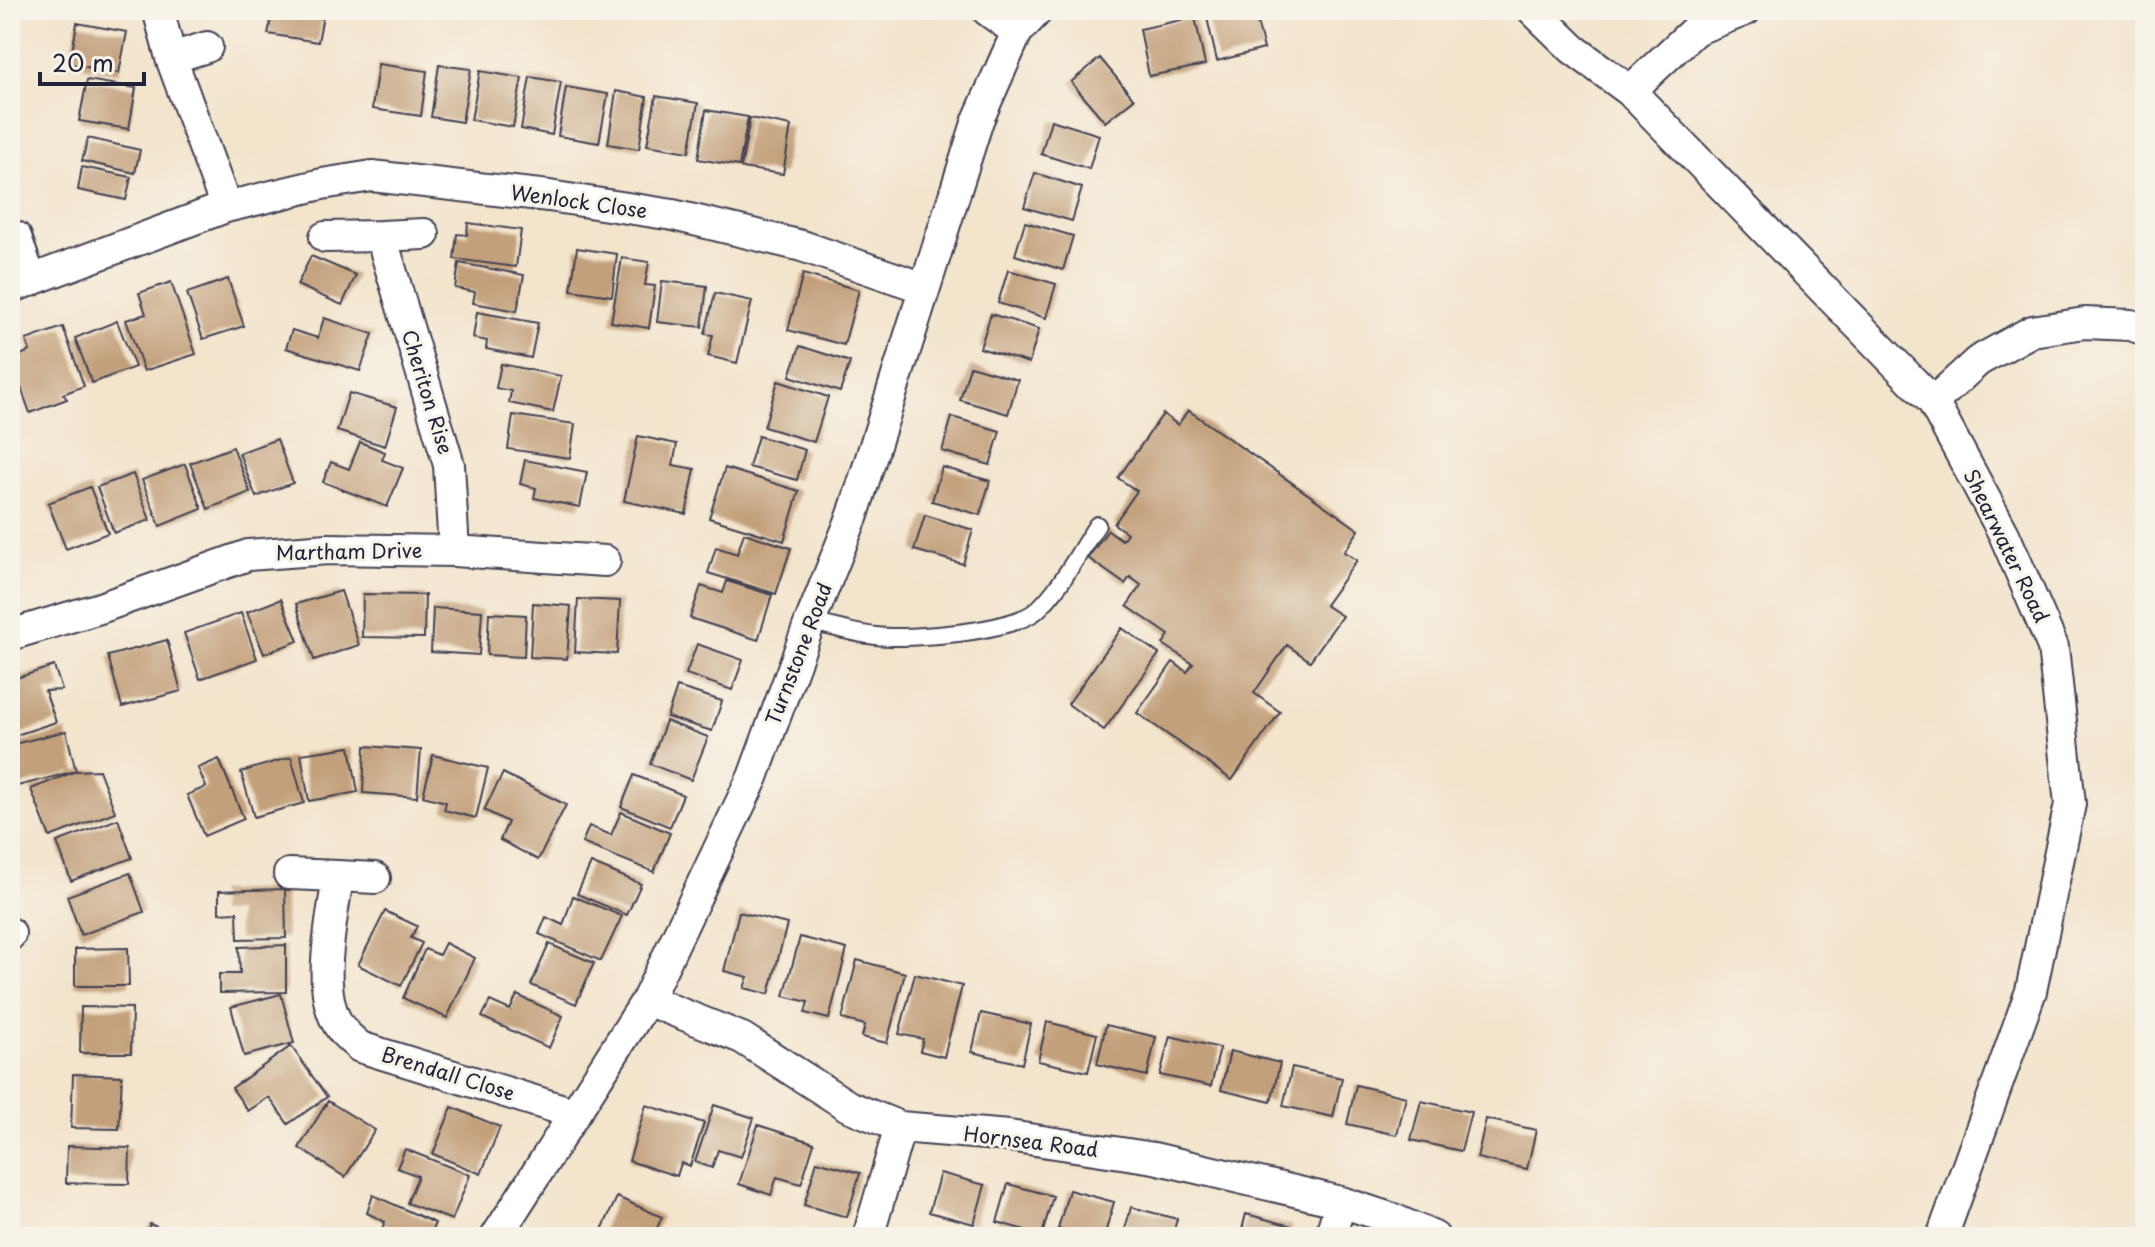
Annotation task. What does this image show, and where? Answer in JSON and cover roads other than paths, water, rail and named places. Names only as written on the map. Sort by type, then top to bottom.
[{"type":"street","points":[[987,10],[1017,32]]},
{"type":"street","name":"Turnstone Road","points":[[496,1237],[647,1000],[753,777],[853,515],[978,120],[1017,32],[1038,10]]},
{"type":"street","name":"Shearwater Road","points":[[1533,10],[1573,49],[1630,91],[1933,402],[2004,534],[2053,647],[2070,804],[2031,991],[1942,1237]]},
{"type":"street","points":[[1630,91],[1695,30],[1746,10]]},
{"type":"street","points":[[159,13],[171,58],[226,207]]},
{"type":"street","points":[[171,58],[207,47]]},
{"type":"street","name":"Wenlock Close","points":[[16,237],[20,284],[226,207],[322,184],[372,176],[423,180],[673,215],[802,246],[924,288]]},
{"type":"street","points":[[325,237],[424,234]]},
{"type":"street","name":"Cheriton Rise","points":[[381,236],[449,465],[454,551]]},
{"type":"street","points":[[1933,402],[1978,361],[2032,331],[2085,323],[2131,325],[2145,330]]},
{"type":"street","name":"Martham Drive","points":[[10,635],[100,608],[248,555],[328,549],[454,551],[605,561]]},
{"type":"street","points":[[289,874],[375,878]]},
{"type":"street","name":"Brendall Close","points":[[338,876],[327,959],[327,987],[331,1011],[341,1030],[360,1047],[573,1113]]},
{"type":"street","name":"Hornsea Road","points":[[647,1000],[742,1038],[848,1106],[900,1127],[1009,1136],[1154,1158],[1341,1202],[1393,1219],[1434,1237]]},
{"type":"street","points":[[868,1237],[900,1127]]},
{"type":"street","points":[[1330,1237],[1341,1202]]},
{"type":"lane","points":[[810,622],[877,637],[966,633],[1011,624],[1035,612],[1052,593],[1097,525]]}]
